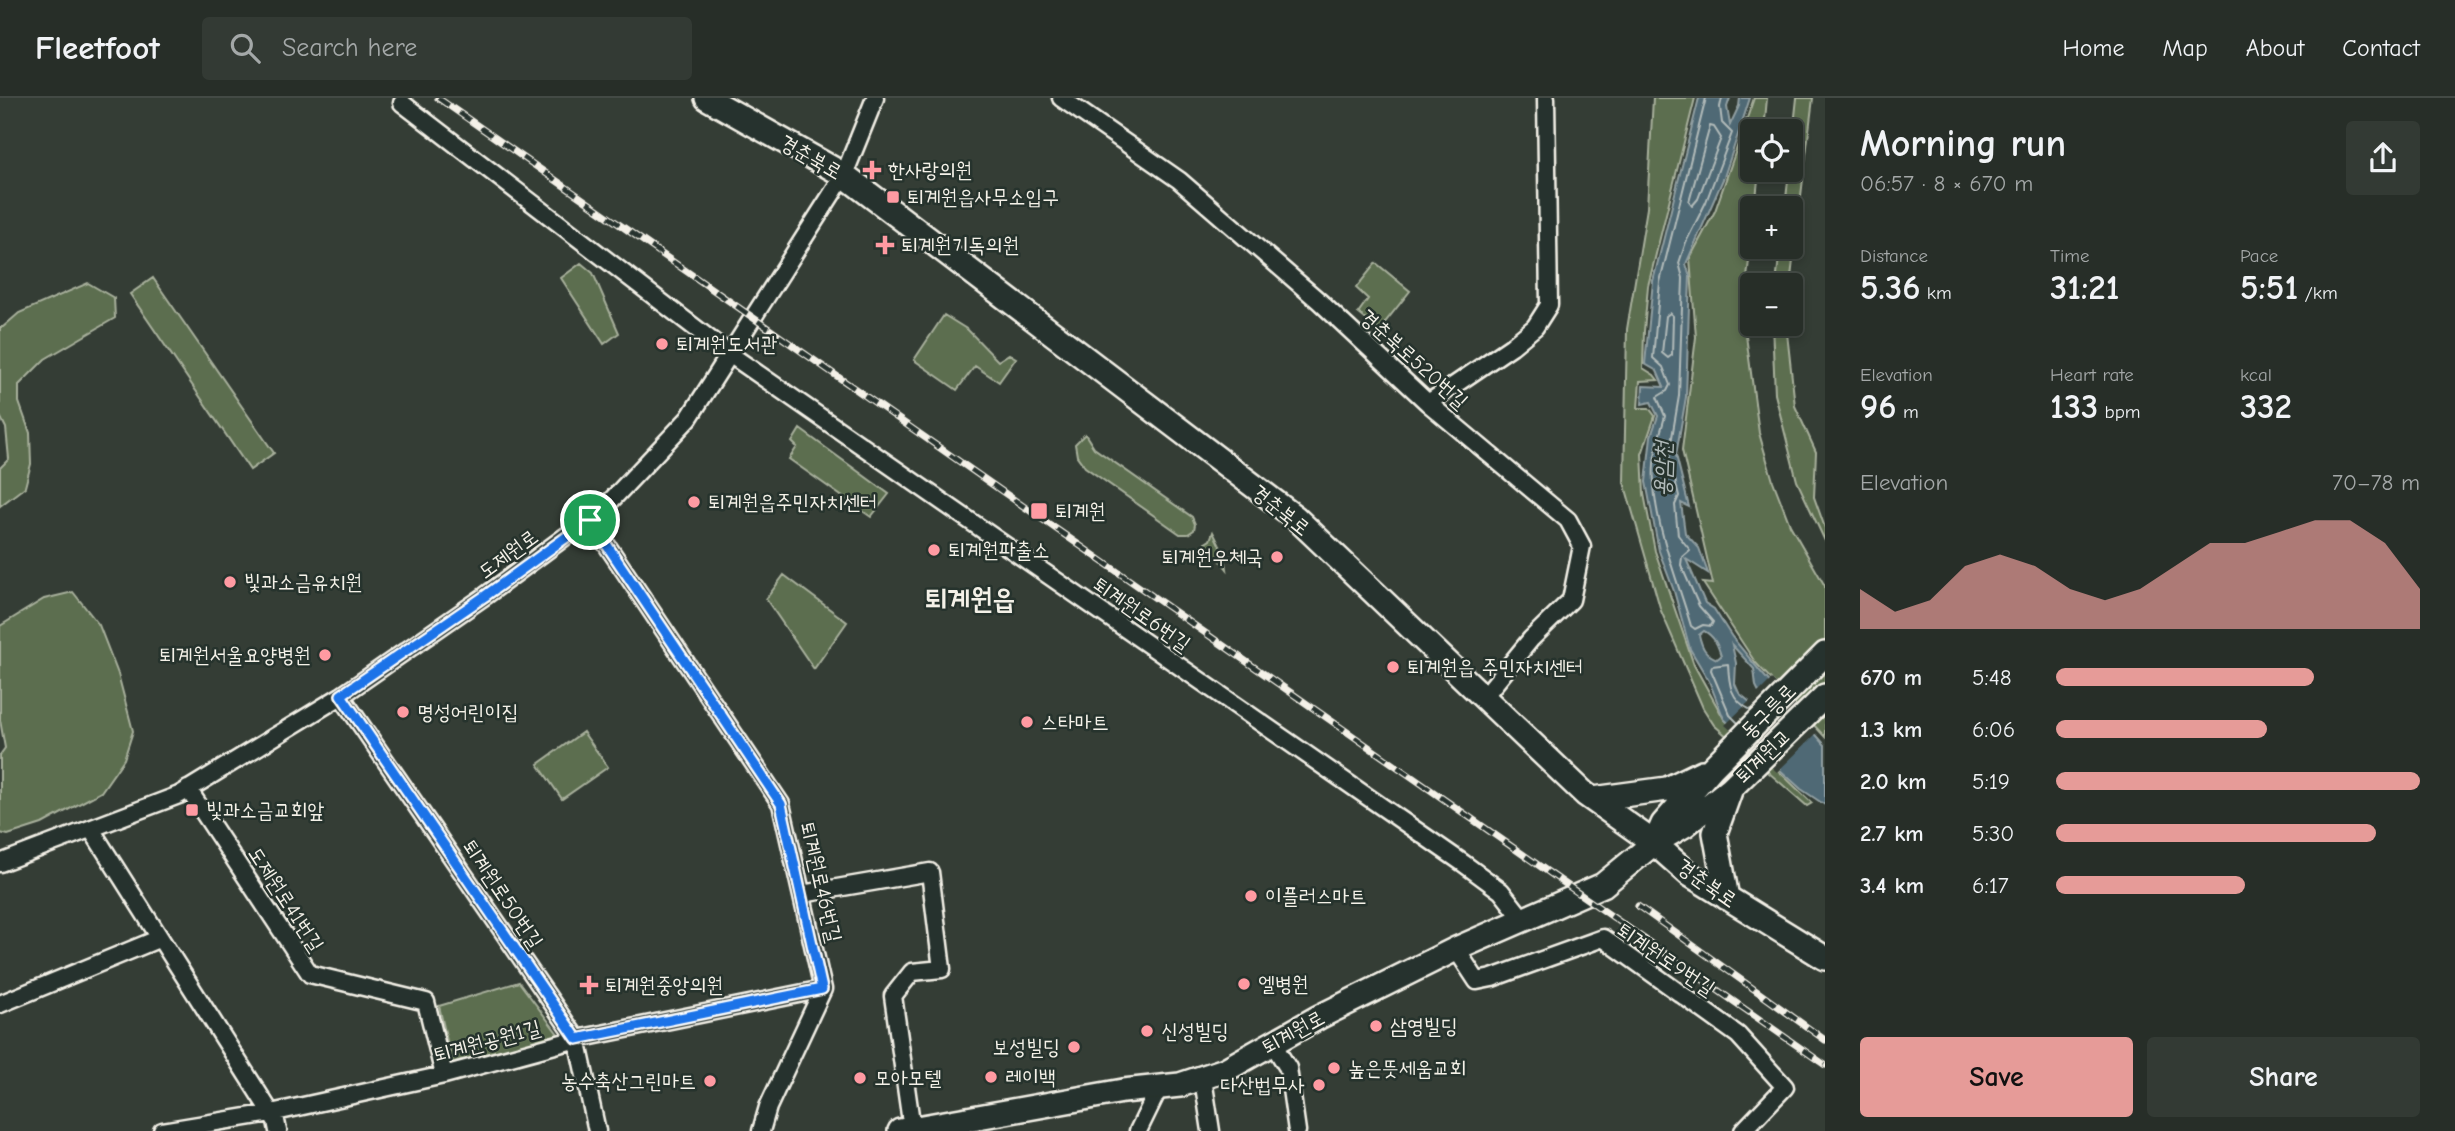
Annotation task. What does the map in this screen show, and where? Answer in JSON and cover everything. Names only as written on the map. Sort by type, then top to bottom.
[{"type":"street","name":"경춘북로","points":[[707,98],[844,175],[1296,518],[1483,698],[1593,799],[1654,843],[1689,874],[1825,958]]},
{"type":"street","name":"도제원로","points":[[0,863],[179,795],[341,695],[590,520],[689,418],[844,175],[875,98]]},
{"type":"street","name":"경춘북로520번길","points":[[1061,98],[1179,180],[1318,301],[1428,402],[1568,520],[1582,545],[1571,600],[1531,639],[1483,698]]},
{"type":"street","points":[[1428,402],[1512,346],[1535,327],[1549,305],[1546,98]]},
{"type":"street","name":"퇴계원로6번길","points":[[402,103],[729,353],[1463,863],[1501,891],[1523,919]]},
{"type":"street","name":"퇴계원로46번길","points":[[590,520],[781,804],[822,989]]},
{"type":"street","name":"동구릉로","points":[[1712,768],[1825,654]]},
{"type":"street","name":"퇴계원로50번길","points":[[341,695],[577,1039],[597,1131]]},
{"type":"street","name":"퇴계원교","points":[[1731,788],[1825,696]]},
{"type":"street","name":"퇴계원로","points":[[906,1130],[1159,1088],[1203,1079],[1225,1070],[1319,1017],[1456,949],[1603,885],[1654,843],[1676,808],[1712,768]]},
{"type":"street","points":[[1727,898],[1715,833],[1731,788]]},
{"type":"street","name":"퇴계원로","points":[[1676,808],[1731,788]]},
{"type":"street","name":"도제원로41번길","points":[[188,789],[310,974],[426,1003],[444,1076]]},
{"type":"street","points":[[1593,799],[1676,808]]},
{"type":"street","points":[[90,829],[276,1121],[278,1131]]},
{"type":"street","points":[[803,894],[930,872],[942,969],[912,972],[893,996],[906,1130]]},
{"type":"street","name":"퇴계원로9번길","points":[[1456,949],[1477,981],[1603,938],[1738,1035],[1786,1087],[1743,1131]]},
{"type":"street","points":[[0,1004],[159,939]]},
{"type":"street","points":[[761,1131],[768,1107],[822,989]]},
{"type":"street","name":"퇴계원공원1길","points":[[162,1131],[271,1113],[444,1076],[577,1039],[822,989]]},
{"type":"street","points":[[1273,1044],[1288,1068],[1297,1131]]},
{"type":"street","points":[[1203,1079],[1211,1131]]},
{"type":"street","points":[[1138,1131],[1159,1088]]},
{"type":"green space","points":[[1653,98],[1695,98],[1648,286],[1644,331],[1643,368],[1658,380],[1640,381],[1638,408],[1649,408],[1655,416],[1642,454],[1644,494],[1655,551],[1694,665],[1724,719],[1812,803],[1807,806],[1714,725],[1703,708],[1661,611],[1624,482],[1627,329],[1647,208]]},
{"type":"green space","points":[[1754,98],[1767,98],[1765,119],[1747,119]]},
{"type":"green space","points":[[1797,98],[1813,98],[1803,179],[1803,119],[1795,119]]},
{"type":"green space","points":[[1740,139],[1740,182],[1758,182],[1756,196],[1740,196],[1740,259],[1749,259],[1748,273],[1740,273],[1740,336],[1746,336],[1759,433],[1773,481],[1790,525],[1825,586],[1825,737],[1755,662],[1703,583],[1713,584],[1682,450],[1696,337],[1690,258],[1715,211]]},
{"type":"green space","points":[[1788,182],[1803,182],[1801,196],[1786,196]]},
{"type":"green space","points":[[1779,259],[1793,259],[1791,273],[1777,273]]},
{"type":"green space","points":[[581,263],[593,273],[619,333],[604,344],[561,278]]},
{"type":"green space","points":[[1376,263],[1410,291],[1379,330],[1358,313],[1368,299],[1356,288]]},
{"type":"green space","points":[[153,278],[274,453],[250,470],[130,294]]},
{"type":"green space","points":[[88,283],[114,298],[115,318],[45,359],[19,385],[19,402],[30,433],[31,464],[25,487],[0,506],[0,468],[9,459],[6,428],[0,416],[0,327],[19,313]]},
{"type":"green space","points":[[944,315],[968,330],[998,361],[1009,354],[1016,358],[999,382],[975,366],[957,390],[914,360]]},
{"type":"green space","points":[[1773,336],[1787,336],[1795,406],[1816,452],[1814,497],[1825,528],[1825,541],[1797,481],[1775,394]]},
{"type":"green space","points":[[800,429],[889,494],[871,517],[789,459],[797,447],[792,442]]},
{"type":"green space","points":[[1085,434],[1094,448],[1192,517],[1194,530],[1188,534],[1180,534],[1085,467],[1077,456],[1075,444]]},
{"type":"green space","points":[[1213,532],[1225,556],[1227,569],[1219,559],[1199,547],[1210,540]]},
{"type":"green space","points":[[784,575],[847,622],[814,669],[766,599]]},
{"type":"green space","points":[[73,592],[99,625],[118,674],[133,731],[124,759],[101,792],[42,824],[8,835],[0,833],[0,755],[5,748],[0,720],[0,626],[44,599]]},
{"type":"green space","points":[[583,732],[608,767],[562,799],[538,764]]},
{"type":"green space","points":[[519,982],[558,1034],[557,1040],[469,1064],[461,1060],[452,1063],[439,1006]]},
{"type":"water","name":"용암천","points":[[1699,98],[1730,98],[1727,107],[1730,125],[1740,98],[1750,98],[1743,119],[1740,119],[1740,128],[1724,177],[1686,264],[1690,276],[1686,397],[1676,455],[1689,507],[1681,503],[1685,533],[1699,548],[1708,573],[1686,559],[1705,603],[1714,609],[1732,637],[1825,745],[1825,805],[1801,789],[1724,719],[1709,681],[1690,649],[1674,591],[1659,551],[1646,482],[1651,436],[1658,416],[1651,402],[1642,404],[1643,386],[1664,387],[1657,371],[1645,364],[1653,281]],"holes":[[[1704,631],[1710,635],[1721,656],[1717,659],[1707,653],[1699,635]],[[1732,645],[1754,669],[1756,686],[1761,696],[1751,703],[1739,693],[1735,684],[1736,663]]]},
{"type":"pier","points":[[1772,679],[1818,732],[1777,772],[1725,725],[1756,698]]},
{"type":"railway","points":[[438,98],[1825,1065]]},
{"type":"railway","points":[[1638,906],[1825,1040]]},
{"type":"place","name":"한사랑의원","points":[[872,170]]},
{"type":"place","name":"퇴계원읍사무소입구","points":[[893,197]]},
{"type":"place","name":"퇴계원기독의원","points":[[885,245]]},
{"type":"place","name":"퇴계원도서관","points":[[662,344]]},
{"type":"place","name":"퇴계원읍주민자치센터","points":[[694,502]]},
{"type":"place","name":"퇴계원","points":[[1039,511]]},
{"type":"place","name":"퇴계원파출소","points":[[934,550]]},
{"type":"place","name":"퇴계원우체국","points":[[1277,557]]},
{"type":"place","name":"빛과소금유치원","points":[[230,582]]},
{"type":"place","name":"퇴계원서울요양병원","points":[[325,655]]},
{"type":"place","name":"퇴계원읍 주민자치센터","points":[[1393,667]]},
{"type":"place","name":"명성어린이집","points":[[403,712]]},
{"type":"place","name":"스타마트","points":[[1027,722]]},
{"type":"place","name":"빛과소금교회앞","points":[[192,810]]},
{"type":"place","name":"이플러스마트","points":[[1251,896]]},
{"type":"place","name":"엘병원","points":[[1244,984]]},
{"type":"place","name":"퇴계원중앙의원","points":[[589,985]]},
{"type":"place","name":"삼영빌딩","points":[[1376,1026]]},
{"type":"place","name":"신성빌딩","points":[[1147,1031]]},
{"type":"place","name":"보성빌딩","points":[[1074,1047]]},
{"type":"place","name":"높은뜻세움교회","points":[[1334,1068]]},
{"type":"place","name":"레이백","points":[[991,1077]]},
{"type":"place","name":"모아모텔","points":[[860,1078]]},
{"type":"place","name":"농수축산그린마트","points":[[710,1081]]},
{"type":"place","name":"다산법무사","points":[[1319,1085]]},
{"type":"district","name":"퇴계원읍","points":[[970,598]]},
{"type":"route","points":[[590,520],[781,804],[822,989],[577,1039],[341,695],[590,520]]}]
